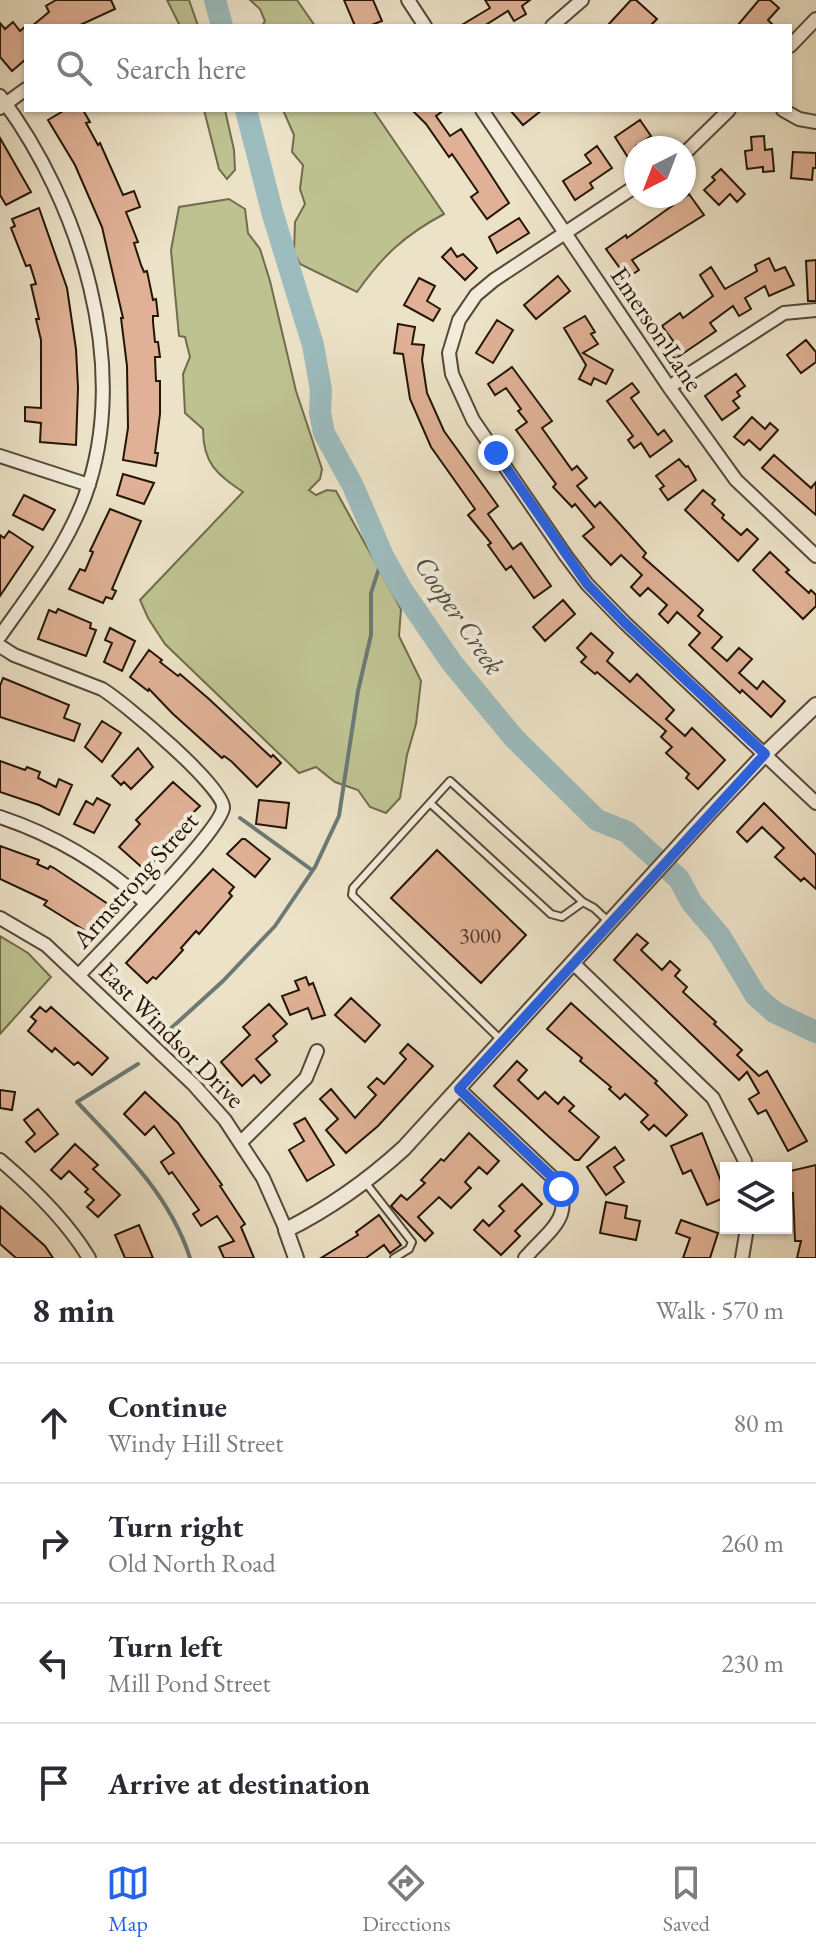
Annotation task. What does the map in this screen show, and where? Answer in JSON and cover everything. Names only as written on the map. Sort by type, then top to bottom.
[{"type":"street","points":[[408,0],[424,24]]},
{"type":"street","points":[[554,24],[582,0]]},
{"type":"street","points":[[792,44],[816,19]]},
{"type":"street","points":[[0,636],[72,526],[89,485],[98,442],[101,393],[101,363],[91,292],[79,247],[45,166],[2,103],[24,90]]},
{"type":"street","name":"Emerson Lane","points":[[483,112],[669,387],[736,480],[816,556]]},
{"type":"street","points":[[696,142],[727,112]]},
{"type":"street","points":[[787,112],[799,119],[816,122]]},
{"type":"street","points":[[624,194],[494,280],[469,303],[459,320],[449,353],[452,374],[473,420],[587,584],[816,803]]},
{"type":"street","points":[[669,387],[784,313],[816,310]]},
{"type":"street","points":[[0,456],[89,485]]},
{"type":"street","name":"Armstrong Street","points":[[0,646],[14,655],[114,696],[140,716],[221,797],[222,813],[207,835],[79,975]]},
{"type":"street","points":[[286,1230],[316,1215],[365,1182],[404,1148],[765,754],[816,705]]},
{"type":"street","points":[[0,817],[38,832],[92,860],[146,903]]},
{"type":"street","name":"East Windsor Drive","points":[[0,918],[46,945],[194,1085],[225,1120],[263,1178],[296,1258]]},
{"type":"street","points":[[573,963],[713,1098],[745,1162]]},
{"type":"street","points":[[240,1143],[306,1078],[317,1051]]},
{"type":"street","points":[[459,1089],[561,1189],[564,1200],[562,1216],[525,1258]]},
{"type":"street","points":[[0,1160],[50,1208],[89,1258]]},
{"type":"street","points":[[742,1258],[746,1234]]},
{"type":"lane","points":[[503,1042],[352,895],[353,888],[450,781],[610,923]]},
{"type":"lane","points":[[430,803],[551,914],[562,917],[583,902]]},
{"type":"lane","points":[[365,1182],[412,1242],[409,1249],[394,1258]]},
{"type":"green space","points":[[167,0],[189,0],[197,24],[179,24]]},
{"type":"green space","points":[[250,0],[297,0],[314,24],[263,24],[260,9]]},
{"type":"green space","points":[[205,112],[225,112],[235,170],[227,179],[219,169]]},
{"type":"green space","points":[[284,112],[374,112],[444,214],[396,247],[357,292],[300,264],[294,252],[295,222],[305,204],[300,189],[303,165],[292,152],[294,135]]},
{"type":"green space","points":[[229,199],[245,209],[248,233],[260,249],[296,391],[322,469],[320,479],[309,490],[316,495],[327,490],[336,491],[401,609],[399,636],[421,681],[416,724],[400,798],[386,813],[370,807],[358,790],[335,782],[316,767],[299,773],[165,644],[140,600],[243,492],[213,467],[206,451],[203,429],[185,413],[183,374],[190,357],[185,337],[179,336],[171,250],[179,207]]},
{"type":"green space","points":[[0,936],[28,953],[51,977],[0,1034]]},
{"type":"building","points":[[56,0],[111,0],[115,9],[82,24],[34,24],[49,12],[46,6]]},
{"type":"building","points":[[344,0],[373,0],[382,21],[354,24]]},
{"type":"building","points":[[485,0],[530,0],[522,6],[526,14],[514,21],[508,11],[487,24],[463,24],[490,8]]},
{"type":"building","points":[[631,0],[636,0],[657,19],[652,24],[609,24]]},
{"type":"building","points":[[759,0],[770,0],[779,8],[768,20],[772,24],[739,24]]},
{"type":"building","points":[[13,22],[20,31],[24,28],[24,61],[12,71],[0,57],[0,23],[5,29]]},
{"type":"building","points":[[62,112],[84,112],[90,122],[86,123],[98,145],[100,143],[123,195],[134,191],[140,207],[126,212],[138,242],[134,243],[141,265],[144,272],[147,271],[153,300],[156,299],[158,316],[153,316],[153,322],[160,357],[155,357],[156,381],[160,381],[160,414],[156,466],[123,460],[128,428],[123,318],[102,227],[75,165],[48,120]]},
{"type":"building","points":[[414,112],[441,112],[436,116],[450,136],[461,129],[509,203],[487,219],[471,197],[478,192],[452,154],[449,157]]},
{"type":"building","points":[[512,112],[539,112],[523,125]]},
{"type":"building","points":[[640,120],[651,136],[624,136],[624,151],[615,137]]},
{"type":"building","points":[[764,136],[765,150],[772,149],[774,171],[763,172],[763,167],[747,169],[745,151],[752,150],[751,137]]},
{"type":"building","points":[[0,138],[31,192],[6,205],[0,195]]},
{"type":"building","points":[[597,146],[612,168],[590,183],[593,188],[575,200],[563,181],[591,163],[585,155]]},
{"type":"building","points":[[793,152],[816,153],[812,180],[791,178]]},
{"type":"building","points":[[721,169],[745,194],[737,202],[730,194],[719,205],[704,190]]},
{"type":"building","points":[[696,204],[704,215],[632,260],[639,270],[627,278],[606,249],[626,235],[627,238],[669,208],[696,208]]},
{"type":"building","points":[[39,208],[67,288],[76,349],[76,445],[40,442],[41,423],[25,421],[25,407],[41,408],[41,340],[31,285],[36,284],[11,228],[15,226],[12,219]]},
{"type":"building","points":[[519,218],[529,233],[497,253],[489,237]]},
{"type":"building","points":[[451,248],[457,257],[463,254],[477,268],[465,280],[442,257]]},
{"type":"building","points":[[769,258],[775,271],[785,267],[794,285],[769,296],[765,286],[745,298],[751,309],[739,316],[733,306],[710,323],[716,331],[675,359],[666,348],[674,342],[662,326],[680,313],[683,318],[713,296],[700,275],[711,267],[725,289],[757,271],[755,265]]},
{"type":"building","points":[[816,260],[816,301],[808,301],[806,261]]},
{"type":"building","points":[[558,276],[570,291],[536,319],[524,305]]},
{"type":"building","points":[[419,278],[435,286],[427,301],[440,309],[433,321],[404,305]]},
{"type":"building","points":[[585,316],[598,344],[583,353],[613,370],[606,384],[594,378],[591,385],[579,379],[586,365],[564,328]]},
{"type":"building","points":[[497,320],[513,330],[493,363],[476,353]]},
{"type":"building","points":[[398,324],[415,327],[412,344],[424,345],[422,360],[427,393],[444,431],[498,506],[488,514],[513,549],[521,543],[551,586],[534,598],[511,566],[506,570],[488,545],[491,543],[468,515],[475,509],[431,447],[410,399],[403,354],[394,353]]},
{"type":"building","points":[[806,340],[816,352],[816,362],[801,373],[787,355]]},
{"type":"building","points":[[512,367],[552,421],[542,428],[572,470],[577,466],[587,478],[577,486],[595,507],[600,502],[646,553],[643,557],[703,610],[698,616],[722,637],[712,648],[727,661],[739,648],[752,659],[739,673],[757,689],[763,681],[785,701],[771,717],[742,690],[740,693],[689,645],[700,633],[677,612],[668,623],[659,614],[667,605],[648,588],[640,596],[631,587],[642,575],[621,555],[611,565],[583,536],[594,527],[575,504],[572,507],[553,487],[556,484],[516,430],[527,422],[518,411],[521,409],[506,388],[495,395],[488,384]]},
{"type":"building","points":[[736,374],[745,386],[737,392],[740,396],[733,401],[739,408],[722,420],[705,396]]},
{"type":"building","points":[[632,383],[639,392],[631,398],[658,435],[664,430],[672,441],[650,457],[641,443],[634,448],[628,440],[633,436],[607,401]]},
{"type":"building","points":[[752,417],[765,429],[770,423],[778,430],[760,450],[749,440],[744,445],[734,437]]},
{"type":"building","points":[[774,455],[811,488],[816,482],[816,515],[762,468]]},
{"type":"building","points":[[679,459],[688,466],[696,480],[668,500],[660,489],[664,486],[656,476]]},
{"type":"building","points":[[123,474],[154,483],[144,504],[117,495]]},
{"type":"building","points":[[703,490],[715,500],[712,504],[724,515],[722,518],[741,535],[747,529],[758,539],[738,561],[685,510]]},
{"type":"building","points":[[24,495],[55,510],[43,530],[13,515]]},
{"type":"building","points":[[110,509],[141,521],[112,589],[116,591],[112,599],[106,597],[103,603],[69,589],[80,569],[85,571],[93,552],[90,551]]},
{"type":"building","points":[[9,531],[33,547],[0,596],[0,535],[4,538]]},
{"type":"building","points":[[770,552],[789,570],[786,572],[809,593],[811,590],[816,595],[816,606],[803,619],[753,570]]},
{"type":"building","points":[[563,600],[575,614],[545,641],[533,627]]},
{"type":"building","points":[[58,609],[91,623],[90,628],[96,630],[86,656],[38,639],[49,610],[56,613]]},
{"type":"building","points":[[110,628],[135,641],[122,671],[104,662],[112,643],[105,640]]},
{"type":"building","points":[[591,633],[613,653],[607,661],[630,682],[637,674],[674,710],[666,719],[685,736],[692,728],[725,760],[698,789],[686,778],[689,774],[666,753],[672,747],[661,737],[666,731],[581,662],[586,657],[577,648]]},
{"type":"building","points":[[149,650],[281,763],[257,787],[149,689],[130,677]]},
{"type":"building","points":[[3,678],[69,705],[64,718],[80,724],[74,741],[0,717]]},
{"type":"building","points":[[102,721],[121,733],[102,762],[85,747]]},
{"type":"building","points":[[138,748],[153,767],[131,789],[112,776]]},
{"type":"building","points":[[0,761],[40,772],[38,778],[56,787],[59,779],[72,785],[59,815],[0,792]]},
{"type":"building","points":[[173,782],[200,806],[177,828],[179,830],[172,837],[174,839],[146,871],[119,847],[140,824],[136,820]]},
{"type":"building","points":[[97,798],[110,805],[94,833],[74,824],[86,801],[93,805]]},
{"type":"building","points":[[259,800],[289,803],[286,828],[256,824]]},
{"type":"building","points":[[764,803],[816,855],[816,889],[804,878],[801,881],[775,857],[784,848],[762,827],[747,842],[737,832]]},
{"type":"building","points":[[242,839],[270,859],[255,877],[227,854]]},
{"type":"building","points":[[0,846],[39,860],[37,864],[48,869],[50,866],[54,868],[111,906],[92,935],[44,905],[47,901],[0,879]]},
{"type":"building","points":[[437,850],[526,935],[481,983],[391,898]]},
{"type":"building","points":[[213,869],[234,887],[229,893],[232,896],[199,934],[196,931],[156,979],[153,977],[147,983],[126,963]]},
{"type":"building","points":[[637,934],[648,943],[641,950],[662,970],[670,961],[680,970],[675,976],[687,987],[683,992],[742,1050],[737,1055],[759,1076],[767,1071],[807,1141],[788,1151],[766,1110],[758,1114],[749,1099],[759,1093],[747,1072],[739,1080],[614,960]]},
{"type":"building","points":[[306,977],[309,985],[313,983],[325,1015],[312,1019],[308,1008],[290,1015],[282,996],[299,990],[295,981]]},
{"type":"building","points":[[351,998],[380,1025],[365,1042],[335,1015]]},
{"type":"building","points":[[571,1003],[657,1081],[655,1083],[687,1115],[666,1136],[654,1125],[649,1130],[641,1122],[648,1115],[625,1094],[620,1099],[609,1089],[611,1087],[580,1061],[582,1058],[547,1029]]},
{"type":"building","points":[[269,1004],[287,1024],[273,1036],[277,1041],[256,1059],[270,1075],[261,1083],[254,1075],[242,1086],[221,1062],[250,1035],[243,1027]]},
{"type":"building","points":[[40,1007],[46,1012],[51,1007],[108,1058],[92,1075],[78,1062],[74,1065],[55,1048],[52,1052],[28,1031],[36,1021],[31,1017]]},
{"type":"building","points":[[408,1044],[433,1066],[378,1126],[346,1153],[326,1130],[338,1119],[320,1099],[331,1089],[355,1118],[376,1095],[368,1087],[377,1078],[384,1084],[406,1059],[400,1053]]},
{"type":"building","points":[[517,1061],[527,1070],[518,1080],[538,1099],[545,1092],[558,1104],[564,1097],[574,1106],[569,1111],[599,1137],[579,1160],[575,1160],[494,1086]]},
{"type":"building","points":[[0,1090],[15,1092],[12,1110],[0,1108]]},
{"type":"building","points":[[145,1092],[178,1123],[222,1185],[245,1224],[241,1227],[254,1258],[224,1258],[219,1247],[234,1241],[217,1216],[201,1226],[193,1214],[199,1210],[172,1172],[169,1174],[161,1162],[174,1153],[154,1126],[145,1135],[124,1114]]},
{"type":"building","points":[[38,1109],[58,1134],[35,1152],[26,1142],[35,1134],[24,1120]]},
{"type":"building","points":[[305,1118],[334,1165],[307,1181],[289,1150],[304,1141],[294,1124]]},
{"type":"building","points":[[469,1133],[499,1161],[487,1174],[479,1167],[465,1182],[471,1188],[451,1208],[439,1197],[418,1217],[433,1233],[425,1241],[391,1206],[401,1195],[407,1200],[425,1183],[421,1180],[441,1159],[444,1161]]},
{"type":"building","points":[[702,1133],[720,1179],[720,1200],[707,1205],[691,1170],[683,1174],[671,1146]]},
{"type":"building","points":[[75,1144],[98,1165],[93,1169],[120,1195],[98,1217],[87,1207],[94,1200],[85,1192],[88,1189],[69,1171],[61,1179],[51,1170]]},
{"type":"building","points":[[615,1147],[624,1160],[614,1167],[624,1182],[606,1195],[587,1167]]},
{"type":"building","points":[[816,1165],[816,1258],[797,1258],[801,1241],[795,1241],[792,1171]]},
{"type":"building","points":[[522,1184],[542,1204],[515,1231],[520,1236],[501,1255],[474,1230],[483,1220],[489,1226],[504,1211],[499,1206]]},
{"type":"building","points":[[606,1202],[627,1206],[625,1218],[640,1221],[636,1240],[600,1233]]},
{"type":"building","points":[[0,1206],[45,1246],[53,1258],[16,1258],[0,1244]]},
{"type":"building","points":[[379,1215],[401,1245],[390,1253],[384,1245],[366,1258],[321,1258],[358,1235],[356,1232]]},
{"type":"building","points":[[681,1220],[718,1233],[710,1258],[683,1258],[690,1238],[676,1233]]},
{"type":"building","points":[[139,1225],[153,1258],[125,1258],[115,1235]]},
{"type":"waterway","name":"Cooper Creek","points":[[215,0],[221,24]]},
{"type":"waterway","name":"Cooper Creek","points":[[247,112],[273,215],[313,345],[324,433],[402,590],[452,663],[514,738],[597,820],[627,832],[679,879],[692,903],[720,936],[756,996],[774,1012],[816,1032]]},
{"type":"waterway","points":[[168,1031],[223,981],[275,926],[315,867],[339,816],[358,691],[371,635],[371,593],[383,556]]},
{"type":"waterway","points":[[240,818],[312,870]]},
{"type":"waterway","points":[[138,1064],[77,1102],[127,1155],[157,1193],[190,1258]]},
{"type":"route","points":[[496,453],[587,584],[765,754],[459,1089],[561,1189]]}]
